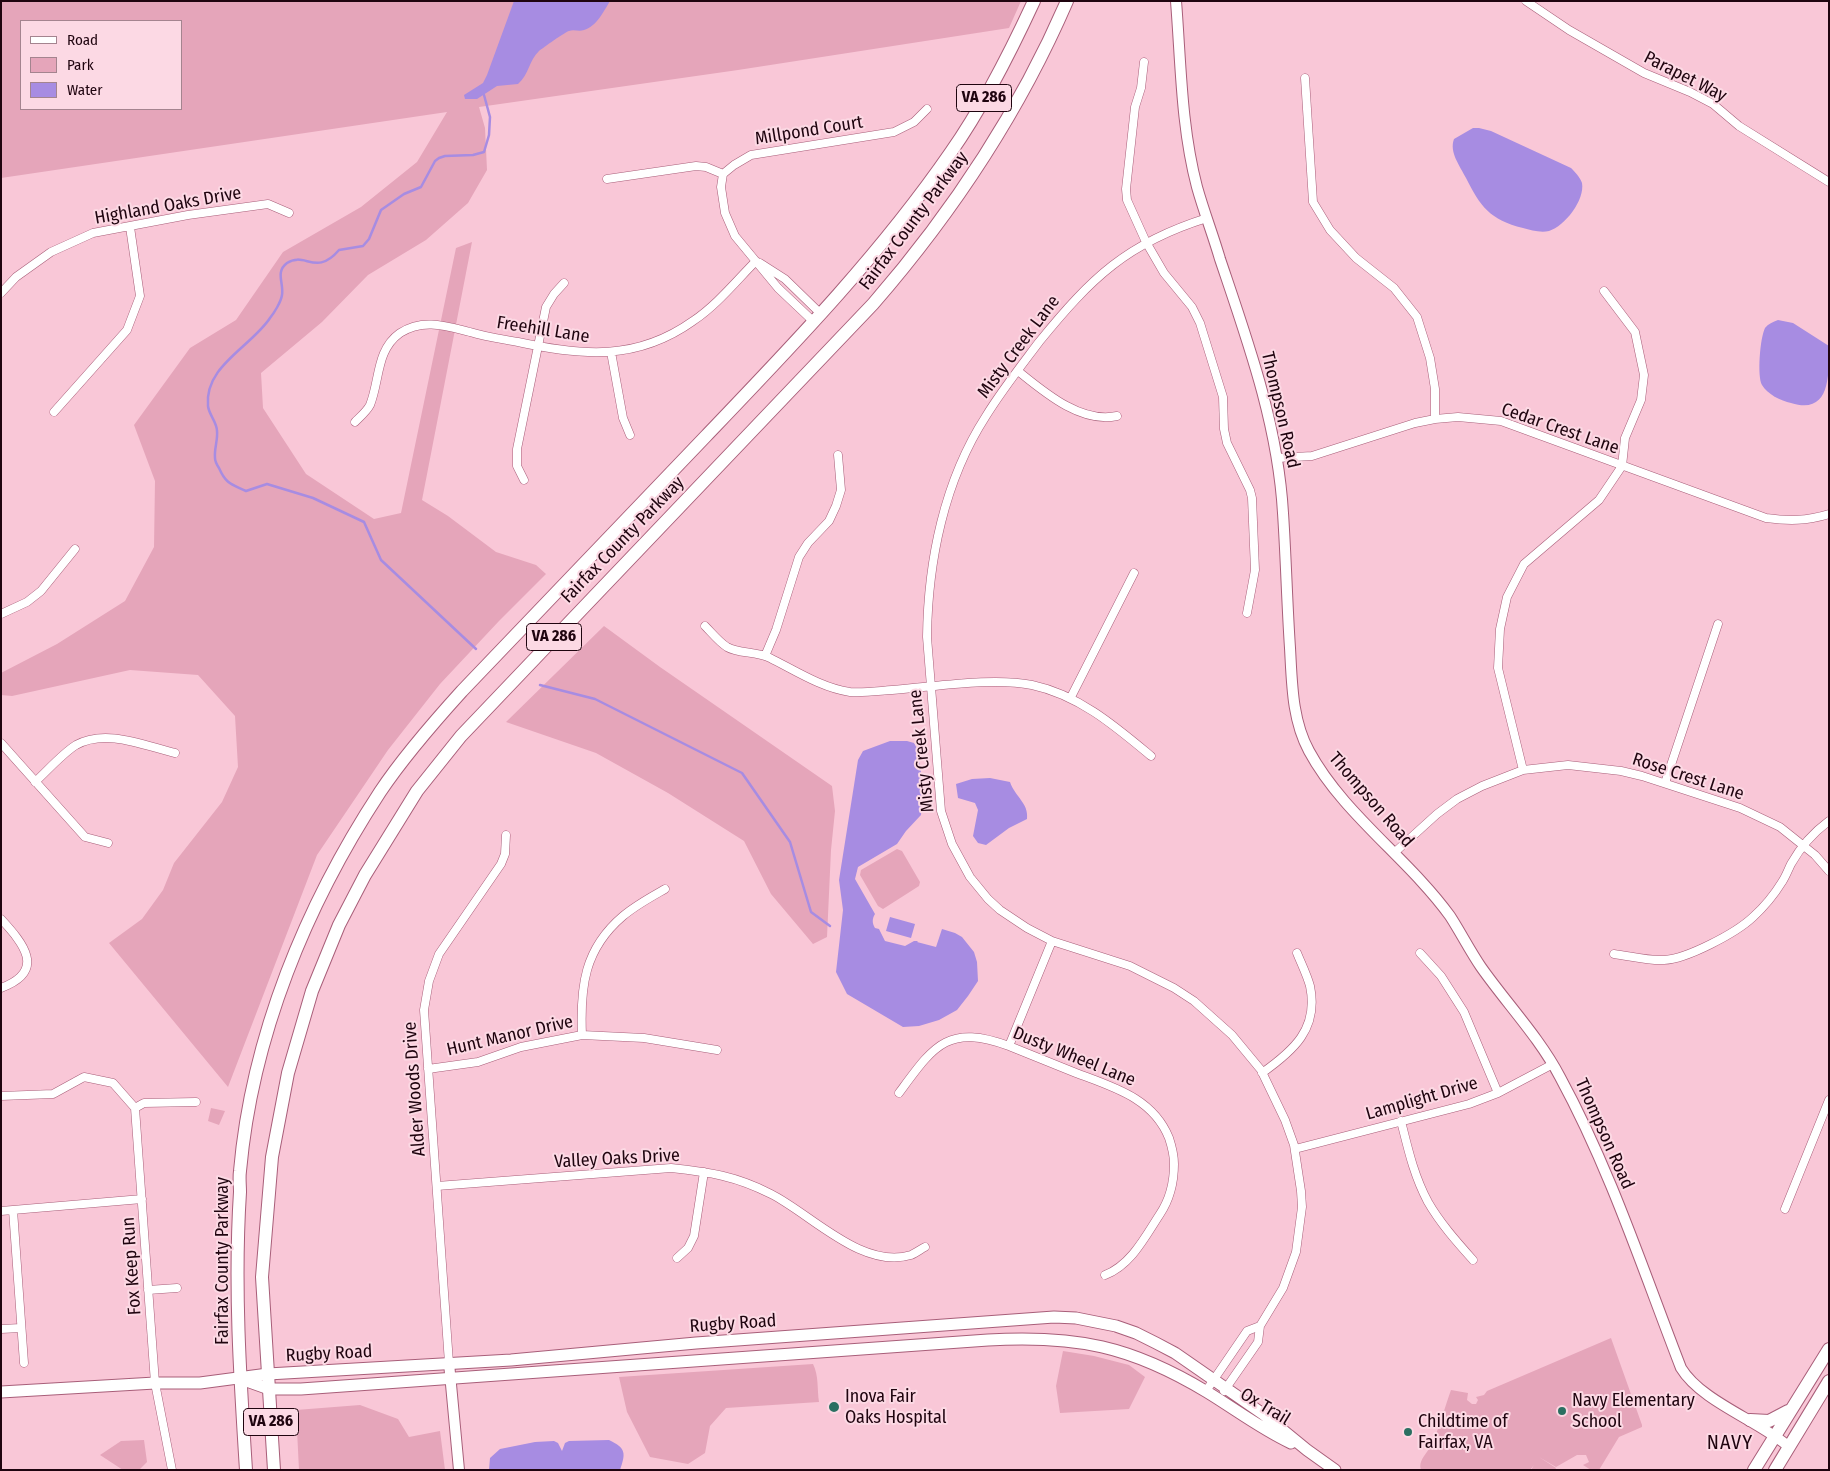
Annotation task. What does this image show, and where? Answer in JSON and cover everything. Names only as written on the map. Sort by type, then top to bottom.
[{"type":"main road","name":"Fairfax County Parkway","points":[[246,1470],[237,1301],[237,1226],[240,1173],[250,1105],[270,1021],[312,914],[333,870],[381,790],[445,710],[817,318],[873,255],[952,151],[1002,67],[1034,1]]},
{"type":"main road","name":"Fairfax County Parkway","points":[[274,1470],[262,1277],[268,1191],[279,1115],[290,1065],[312,991],[336,932],[369,866],[418,791],[461,736],[873,304],[909,262],[958,197],[992,144],[1040,58],[1067,1]]},
{"type":"main road","name":"Rugby Road","points":[[1,1392],[155,1383],[200,1383],[268,1374],[449,1364],[1054,1317],[1095,1321],[1136,1333],[1175,1353],[1213,1380]]},
{"type":"main road","name":"Rugby Road","points":[[241,1379],[269,1389],[301,1389],[1033,1338],[1078,1341],[1120,1351],[1154,1363],[1206,1391]]},
{"type":"main road","points":[[1754,1470],[1829,1349]]},
{"type":"main road","name":"Ox Trail","points":[[1213,1380],[1263,1414],[1335,1470]]},
{"type":"main road","points":[[1774,1470],[1829,1381]]},
{"type":"main road","name":"Ox Trail","points":[[1206,1391],[1267,1431],[1307,1450]]},
{"type":"main road","points":[[1750,1420],[1769,1421],[1791,1410]]},
{"type":"street","name":"Thompson Road","points":[[1176,1],[1186,129],[1198,190],[1259,382],[1269,417],[1277,458],[1283,513],[1287,615],[1293,690],[1297,719],[1302,735],[1309,751],[1332,785],[1437,899],[1482,968],[1536,1038],[1553,1064],[1582,1120],[1602,1165],[1681,1368],[1694,1385],[1775,1435],[1788,1446]]},
{"type":"street","name":"Parapet Way","points":[[1526,1],[1569,30],[1644,74],[1690,92],[1713,104],[1739,126],[1829,182]]},
{"type":"street","points":[[1144,62],[1141,88],[1135,107],[1126,189],[1127,200],[1146,242],[1164,273],[1192,308],[1200,324],[1223,397],[1224,429],[1227,443],[1252,498],[1255,570],[1247,613]]},
{"type":"street","points":[[1305,78],[1313,202],[1330,230],[1356,258],[1394,288],[1416,316],[1430,358],[1435,389],[1435,419]]},
{"type":"street","name":"Millpond Court","points":[[723,174],[751,156],[894,132],[914,122],[927,109]]},
{"type":"street","points":[[607,179],[696,166],[706,167],[723,174],[722,199],[729,225],[742,245],[778,288],[817,318]]},
{"type":"street","name":"Highland Oaks Drive","points":[[1,293],[16,277],[51,252],[93,233],[188,215],[268,204],[289,213]]},
{"type":"street","name":"Misty Creek Lane","points":[[1207,218],[1182,226],[1146,242],[1105,270],[1084,289],[1066,310],[985,416],[954,483],[943,516],[932,568],[928,614],[931,688],[941,811],[952,844],[970,877],[988,899],[1013,920],[1052,941],[1130,966],[1174,988],[1213,1016],[1238,1042],[1262,1072],[1276,1100],[1295,1149],[1302,1207],[1296,1252],[1283,1288],[1260,1326],[1258,1342],[1219,1399]]},
{"type":"street","points":[[54,412],[127,330],[140,296],[130,227]]},
{"type":"street","points":[[756,260],[785,280],[817,318]]},
{"type":"street","name":"Freehill Lane","points":[[355,422],[369,405],[381,358],[386,348],[392,340],[407,330],[427,324],[440,324],[471,333],[581,353],[611,352],[643,346],[664,338],[703,314],[756,260]]},
{"type":"street","points":[[524,480],[517,466],[516,458],[538,346],[546,308],[554,294],[564,283]]},
{"type":"street","points":[[1524,770],[1498,668],[1500,629],[1507,596],[1524,564],[1599,500],[1622,466],[1625,438],[1640,400],[1644,375],[1635,332],[1604,291]]},
{"type":"street","points":[[611,352],[623,418],[630,435]]},
{"type":"street","points":[[1018,371],[1056,400],[1088,415],[1101,418],[1117,416]]},
{"type":"street","name":"Cedar Crest Lane","points":[[1277,458],[1312,456],[1415,422],[1458,417],[1501,421],[1766,518],[1790,521],[1813,519],[1829,514]]},
{"type":"street","points":[[765,656],[776,630],[799,557],[808,543],[829,521],[836,506],[841,490],[838,455]]},
{"type":"street","points":[[1,614],[27,602],[41,591],[75,548]]},
{"type":"street","points":[[1071,697],[1134,574]]},
{"type":"street","points":[[1665,783],[1718,624]]},
{"type":"street","points":[[705,626],[728,648],[754,652],[765,656],[837,690],[864,692],[1004,682],[1034,686],[1071,697],[1118,729],[1151,756]]},
{"type":"street","points":[[35,782],[76,746],[95,738],[115,738],[175,753]]},
{"type":"street","points":[[1,743],[85,837],[108,843]]},
{"type":"street","name":"Rose Crest Lane","points":[[1394,853],[1437,814],[1457,799],[1482,786],[1524,770],[1568,765],[1621,770],[1740,808],[1780,827],[1815,855],[1829,871]]},
{"type":"street","points":[[1614,954],[1663,960],[1682,957],[1697,951],[1751,918],[1769,900],[1784,880],[1792,863],[1804,846],[1817,830],[1829,821]]},
{"type":"street","name":"Alder Woods Drive","points":[[449,1364],[424,1010],[432,972],[440,954],[501,864],[505,854],[506,835]]},
{"type":"street","points":[[582,1035],[582,988],[587,969],[604,936],[623,916],[665,889]]},
{"type":"street","points":[[1,919],[20,940],[28,964],[22,976],[13,983],[1,988]]},
{"type":"street","points":[[1009,1046],[1052,941]]},
{"type":"street","points":[[1262,1072],[1290,1052],[1299,1041],[1308,1022],[1310,992],[1298,953]]},
{"type":"street","points":[[1420,953],[1441,976],[1464,1012],[1498,1092]]},
{"type":"street","name":"Hunt Manor Drive","points":[[428,1069],[478,1062],[522,1048],[582,1035],[644,1038],[717,1050]]},
{"type":"street","name":"Dusty Wheel Lane","points":[[899,1093],[928,1054],[947,1041],[962,1037],[978,1037],[1009,1046],[1131,1095],[1144,1103],[1155,1114],[1172,1147],[1174,1175],[1167,1202],[1128,1261],[1114,1272],[1105,1275]]},
{"type":"street","name":"Lamplight Drive","points":[[1295,1149],[1469,1104],[1498,1092],[1553,1064]]},
{"type":"street","points":[[1,1096],[53,1094],[84,1076],[113,1083],[135,1108],[144,1103],[196,1102]]},
{"type":"street","points":[[1785,1209],[1829,1100]]},
{"type":"street","name":"Fox Keep Run","points":[[135,1108],[155,1383],[172,1470]]},
{"type":"street","points":[[1402,1121],[1412,1164],[1428,1203],[1448,1231],[1473,1260]]},
{"type":"street","name":"Valley Oaks Drive","points":[[437,1186],[671,1168],[704,1172],[734,1178],[772,1194],[846,1244],[870,1252],[894,1256],[911,1255],[925,1247]]},
{"type":"street","points":[[676,1258],[688,1248],[694,1236],[704,1172]]},
{"type":"street","points":[[1,1211],[142,1199]]},
{"type":"street","points":[[13,1210],[24,1363]]},
{"type":"street","points":[[148,1290],[177,1288]]},
{"type":"street","name":"Misty Creek Lane","points":[[1206,1391],[1248,1331],[1260,1326]]},
{"type":"street","points":[[1,1329],[21,1328]]},
{"type":"street","points":[[449,1364],[460,1470]]},
{"type":"green space","points":[[1,1],[1021,1],[1009,28],[738,70],[479,107],[485,128],[487,170],[468,203],[426,240],[368,275],[322,322],[261,373],[263,408],[306,474],[374,519],[401,513],[456,248],[472,242],[422,500],[448,516],[496,552],[536,565],[546,574],[440,684],[388,750],[317,855],[228,1087],[109,943],[142,919],[163,890],[174,863],[222,802],[238,767],[235,716],[198,675],[130,670],[12,696],[1,695],[1,673],[57,644],[125,601],[154,547],[155,481],[134,425],[190,348],[236,320],[283,252],[361,207],[417,162],[447,112],[1,178]]},
{"type":"green space","points":[[604,626],[832,786],[835,811],[831,850],[827,937],[813,944],[771,894],[744,841],[668,793],[596,753],[506,722]]},
{"type":"green space","points":[[897,849],[902,851],[920,882],[919,886],[883,909],[878,906],[860,875],[861,870]]},
{"type":"green space","points":[[211,1108],[225,1111],[219,1125],[208,1121]]},
{"type":"green space","name":"Navy Elementary School","points":[[1611,1338],[1642,1427],[1619,1437],[1599,1470],[1591,1470],[1583,1465],[1589,1462],[1586,1455],[1577,1455],[1556,1467],[1539,1457],[1556,1468],[1555,1470],[1531,1470],[1534,1465],[1530,1470],[1421,1470],[1421,1461],[1436,1435],[1451,1390],[1468,1393],[1467,1400],[1472,1404],[1476,1404],[1478,1400],[1476,1397],[1484,1395],[1487,1391]]},
{"type":"green space","points":[[1063,1351],[1094,1356],[1129,1365],[1145,1377],[1129,1409],[1060,1413],[1056,1386]]},
{"type":"green space","points":[[813,1364],[817,1378],[819,1402],[726,1408],[710,1426],[705,1453],[688,1464],[650,1457],[627,1412],[619,1377]]},
{"type":"green space","points":[[360,1405],[398,1419],[409,1437],[440,1431],[445,1470],[299,1470],[296,1410]]},
{"type":"green space","points":[[144,1440],[147,1462],[139,1470],[123,1470],[100,1455],[121,1441]]},
{"type":"water","points":[[514,1],[610,1],[592,26],[582,31],[573,30],[567,32],[539,51],[525,76],[518,84],[497,86],[477,99],[465,99],[464,95],[483,83],[487,75]]},
{"type":"water","points":[[1473,128],[1491,131],[1571,168],[1582,183],[1580,197],[1573,212],[1561,224],[1549,231],[1529,230],[1502,221],[1494,216],[1481,204],[1471,188],[1453,149],[1454,139]]},
{"type":"water","points":[[1778,320],[1793,323],[1829,346],[1829,370],[1825,391],[1813,404],[1804,405],[1783,401],[1771,394],[1762,385],[1759,366],[1763,333],[1768,325]]},
{"type":"water","points":[[890,741],[914,743],[918,750],[923,788],[921,815],[897,844],[858,867],[855,879],[875,914],[873,918],[874,926],[879,929],[885,941],[905,946],[918,941],[936,947],[942,929],[962,937],[974,952],[977,962],[978,981],[957,1010],[939,1020],[919,1026],[903,1027],[847,994],[836,972],[843,910],[839,880],[858,760],[863,751]]},
{"type":"water","points":[[990,778],[1010,782],[1024,804],[1027,819],[1009,828],[986,845],[978,843],[973,836],[978,810],[975,803],[958,798],[956,784],[972,779]]},
{"type":"water","points":[[890,917],[915,924],[911,938],[886,931]]},
{"type":"water","points":[[609,1440],[622,1449],[624,1455],[620,1470],[489,1470],[490,1458],[500,1449],[535,1442],[554,1441],[558,1443],[562,1451],[565,1443],[569,1441]]},
{"type":"waterway","points":[[476,649],[381,560],[364,522],[313,498],[267,484],[246,491],[227,480],[215,460],[217,428],[208,406],[209,392],[213,379],[230,358],[262,328],[277,307],[282,295],[281,270],[283,266],[293,260],[324,262],[339,250],[363,246],[369,239],[381,210],[404,194],[421,187],[435,161],[445,156],[473,155],[484,152],[489,135],[490,117],[484,95]]},
{"type":"waterway","points":[[540,685],[595,699],[742,773],[790,842],[811,912],[830,926]]},
{"type":"place","name":"Inova Fair Oaks Hospital","points":[[834,1407]]},
{"type":"place","name":"Navy Elementary School","points":[[1562,1411]]},
{"type":"place","name":"Childtime of Fairfax, VA","points":[[1408,1432]]},
{"type":"district","name":"NAVY","points":[[1730,1443]]}]
